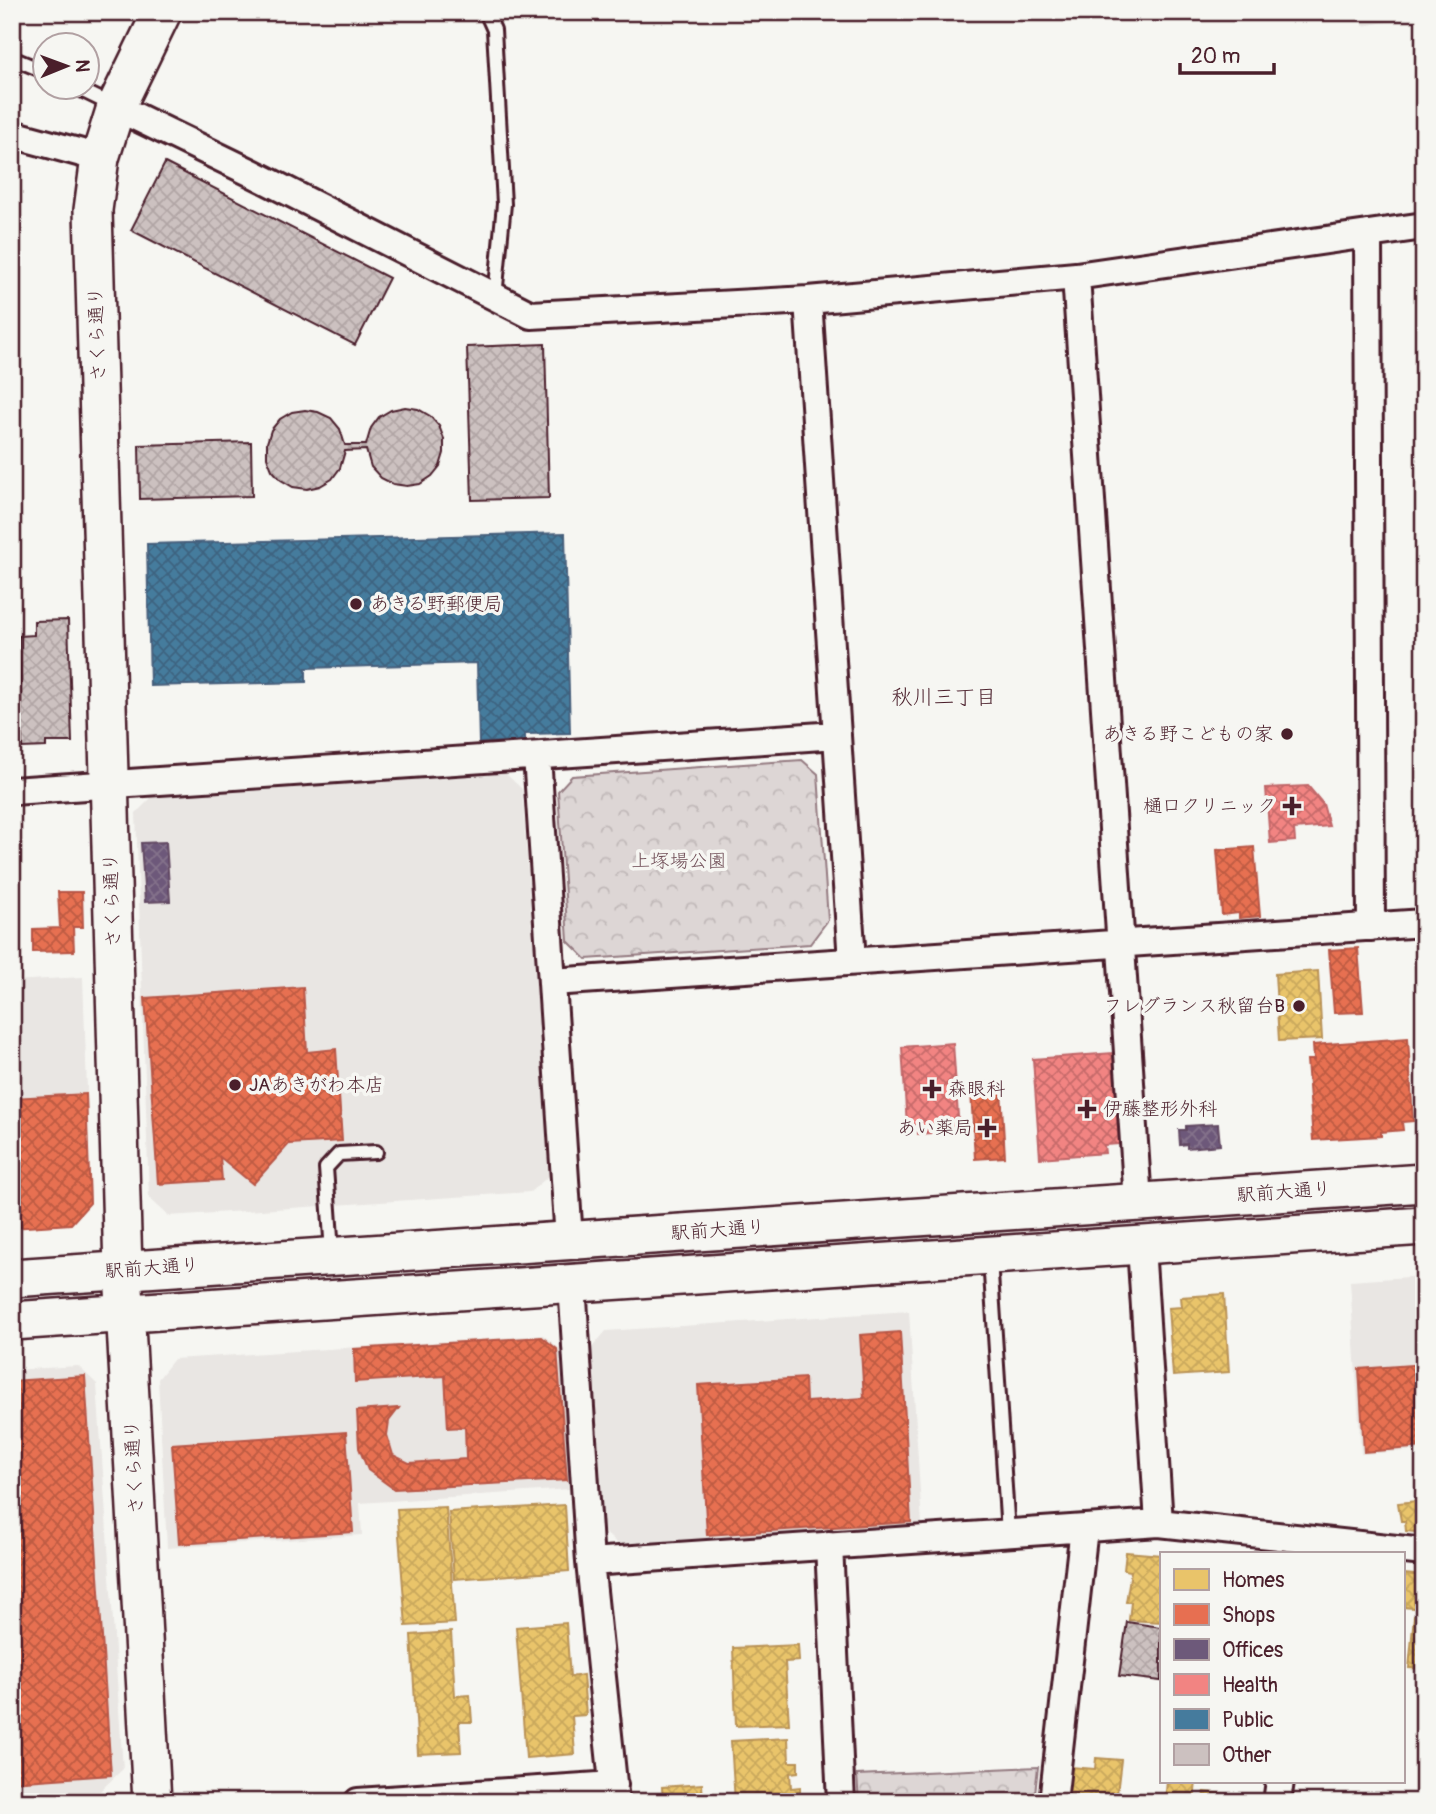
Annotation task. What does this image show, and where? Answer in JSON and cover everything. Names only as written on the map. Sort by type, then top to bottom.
[{"type":"street","name":"さくら通り","points":[[152,1802],[123,1270],[93,210],[100,158],[116,107],[162,12]]},
{"type":"street","points":[[116,107],[531,315],[808,300],[1076,276],[1424,226]]},
{"type":"street","points":[[12,134],[100,158]]},
{"type":"street","points":[[1368,234],[1371,927]]},
{"type":"street","points":[[1076,276],[1138,1202]]},
{"type":"street","points":[[808,300],[852,961]]},
{"type":"street","points":[[12,791],[837,736]]},
{"type":"street","points":[[537,756],[569,1240]]},
{"type":"street","points":[[552,982],[1424,923]]},
{"type":"street","name":"駅前大通り","points":[[12,1278],[1424,1183]]},
{"type":"street","points":[[12,1321],[1424,1226]]},
{"type":"street","points":[[1141,1246],[1159,1523]]},
{"type":"street","points":[[358,1802],[615,1793],[590,1562],[572,1284]]},
{"type":"street","points":[[590,1562],[1159,1523],[1306,1546],[1424,1552]]},
{"type":"street","points":[[1053,1802],[1084,1528]]},
{"type":"street","points":[[829,1545],[841,1802]]},
{"type":"street","points":[[1277,1802],[1280,1783]]},
{"type":"lane","points":[[486,12],[494,30],[504,204],[495,297]]},
{"type":"lane","points":[[12,58],[32,66]]},
{"type":"lane","points":[[102,100],[116,107]]},
{"type":"lane","points":[[332,1256],[326,1168],[339,1154],[376,1152]]},
{"type":"lane","points":[[990,1255],[1008,1533]]},
{"type":"shaded area","points":[[1362,12],[1424,12],[1424,15],[1363,26]]},
{"type":"shaded area","points":[[505,773],[522,789],[550,1175],[530,1192],[169,1216],[149,1198],[136,813],[154,795]]},
{"type":"shaded area","points":[[83,977],[91,1202],[72,1223],[12,1228],[12,981]]},
{"type":"shaded area","points":[[1424,1276],[1424,1450],[1361,1454],[1350,1281]]},
{"type":"shaded area","points":[[909,1311],[922,1525],[620,1546],[603,1531],[590,1350],[606,1331]]},
{"type":"shaded area","points":[[543,1335],[560,1349],[570,1489],[360,1503],[362,1535],[167,1548],[158,1379],[174,1359]]},
{"type":"shaded area","points":[[78,1366],[97,1384],[123,1769],[100,1791],[12,1797],[12,1370]]},
{"type":"green space","name":"上塚場公園","points":[[802,760],[818,774],[828,920],[810,944],[586,959],[568,941],[558,791],[572,776]]},
{"type":"green space","points":[[1038,1767],[1034,1802],[859,1802],[857,1775]]},
{"type":"building: Homes","name":"フレグランス秋留台B","points":[[1318,971],[1322,1039],[1279,1041],[1275,974]]},
{"type":"building: Homes","points":[[1224,1294],[1229,1372],[1173,1376],[1168,1308],[1182,1307],[1181,1297]]},
{"type":"building: Homes","points":[[1424,1500],[1424,1533],[1406,1531],[1398,1503]]},
{"type":"building: Homes","points":[[565,1505],[569,1571],[454,1579],[449,1512]]},
{"type":"building: Homes","points":[[446,1507],[455,1623],[406,1626],[397,1509]]},
{"type":"building: Homes","points":[[1126,1552],[1160,1555],[1160,1622],[1129,1620],[1131,1602],[1126,1602],[1131,1571],[1124,1570]]},
{"type":"building: Homes","points":[[1404,1574],[1424,1576],[1424,1609],[1404,1607]]},
{"type":"building: Homes","points":[[1414,1616],[1424,1617],[1424,1669],[1409,1668]]},
{"type":"building: Homes","points":[[566,1623],[570,1677],[583,1675],[586,1715],[572,1716],[575,1754],[526,1758],[516,1627]]},
{"type":"building: Homes","points":[[451,1632],[455,1696],[470,1695],[472,1722],[459,1722],[461,1752],[418,1754],[411,1635]]},
{"type":"building: Homes","points":[[798,1645],[799,1661],[785,1662],[789,1724],[736,1726],[733,1648]]},
{"type":"building: Homes","points":[[788,1738],[789,1762],[798,1762],[798,1772],[790,1773],[791,1788],[800,1787],[800,1797],[792,1798],[792,1802],[735,1802],[731,1741]]},
{"type":"building: Homes","points":[[1096,1758],[1121,1760],[1116,1802],[1067,1802],[1071,1767],[1095,1769]]},
{"type":"building: Homes","points":[[1167,1783],[1196,1783],[1194,1802],[1165,1802]]},
{"type":"building: Homes","points":[[702,1784],[703,1802],[663,1802],[662,1787]]},
{"type":"building: Homes","points":[[1204,1792],[1255,1797],[1255,1802],[1203,1802]]},
{"type":"building: Shops","points":[[1254,847],[1260,916],[1239,918],[1239,913],[1222,915],[1217,850]]},
{"type":"building: Shops","points":[[58,892],[82,892],[83,927],[73,927],[74,951],[33,952],[33,929],[60,928]]},
{"type":"building: Shops","points":[[1358,948],[1363,1012],[1334,1013],[1329,950]]},
{"type":"building: Shops","points":[[303,987],[307,1052],[336,1049],[342,1141],[289,1144],[253,1184],[220,1157],[222,1180],[158,1184],[145,998]]},
{"type":"building: Shops","points":[[1408,1038],[1413,1121],[1402,1122],[1403,1130],[1381,1132],[1381,1136],[1313,1140],[1307,1060],[1314,1060],[1313,1045]]},
{"type":"building: Shops","points":[[1001,1089],[1005,1157],[975,1159],[971,1091]]},
{"type":"building: Shops","points":[[86,1094],[90,1203],[71,1224],[12,1228],[12,1098]]},
{"type":"building: Shops","points":[[900,1332],[911,1522],[707,1535],[698,1385],[805,1378],[806,1402],[864,1398],[860,1335]]},
{"type":"building: Shops","points":[[542,1337],[557,1349],[567,1480],[394,1489],[368,1470],[359,1448],[357,1411],[399,1408],[389,1421],[387,1435],[393,1455],[409,1463],[466,1459],[465,1427],[448,1428],[445,1376],[355,1382],[354,1349]]},
{"type":"building: Shops","points":[[1424,1364],[1424,1447],[1364,1452],[1359,1369]]},
{"type":"building: Shops","points":[[85,1376],[111,1775],[12,1782],[12,1381]]},
{"type":"building: Shops","points":[[346,1432],[353,1532],[179,1544],[172,1444]]},
{"type":"building: Offices","points":[[166,842],[170,901],[145,902],[141,843]]},
{"type":"building: Offices","points":[[1218,1124],[1220,1145],[1187,1148],[1187,1144],[1180,1145],[1179,1130],[1186,1130],[1186,1126]]},
{"type":"building: Health","points":[[1308,786],[1323,804],[1329,826],[1294,829],[1295,841],[1270,843],[1266,788]]},
{"type":"building: Health","points":[[953,1043],[959,1131],[918,1134],[918,1126],[907,1126],[902,1047]]},
{"type":"building: Health","points":[[1113,1053],[1119,1144],[1104,1145],[1105,1153],[1040,1158],[1033,1059]]},
{"type":"building: Public","points":[[565,533],[570,733],[525,734],[525,741],[479,743],[477,663],[306,668],[306,682],[150,686],[147,544]]},
{"type":"building: Other","points":[[165,163],[389,278],[355,345],[131,230]]},
{"type":"building: Other","points":[[545,344],[549,498],[472,500],[467,347]]},
{"type":"building: Other","points":[[405,407],[418,409],[430,416],[439,426],[444,439],[440,466],[420,484],[393,484],[381,478],[371,467],[366,450],[345,451],[340,468],[332,479],[307,489],[293,487],[281,480],[272,470],[267,457],[271,430],[280,419],[292,412],[318,412],[331,418],[340,429],[345,445],[366,445],[371,428],[379,417],[391,410]]},
{"type":"building: Other","points":[[251,442],[252,496],[140,499],[139,445]]},
{"type":"building: Other","points":[[68,620],[72,742],[46,742],[46,747],[22,748],[19,636],[34,635],[34,621]]},
{"type":"building: Other","points":[[1127,1622],[1160,1627],[1160,1681],[1119,1676]]},
{"type":"place","name":"あきる野郵便局","points":[[356,604]]},
{"type":"place","name":"あきる野こどもの家","points":[[1287,734]]},
{"type":"place","name":"樋口クリニック","points":[[1292,806]]},
{"type":"place","name":"フレグランス秋留台B","points":[[1299,1006]]},
{"type":"place","name":"JAあきがわ本店","points":[[235,1085]]},
{"type":"place","name":"森眼科","points":[[932,1089]]},
{"type":"place","name":"伊藤整形外科","points":[[1087,1109]]},
{"type":"place","name":"あい薬局","points":[[987,1128]]},
{"type":"district","name":"秋川三丁目","points":[[944,697]]}]
